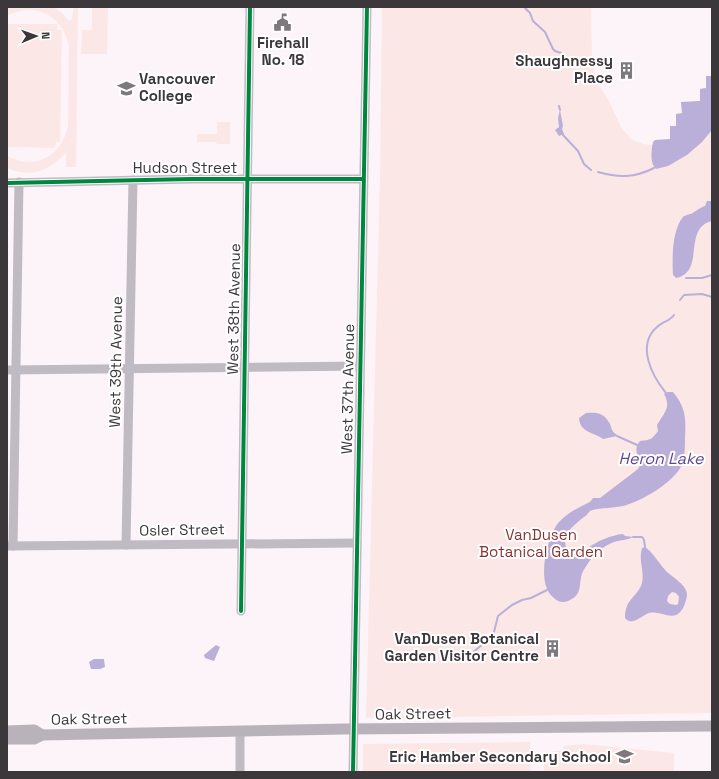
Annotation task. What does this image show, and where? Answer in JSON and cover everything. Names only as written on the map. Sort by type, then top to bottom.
[{"type":"main road","name":"Oak Street","points":[[7,739],[34,739],[42,735],[240,731],[712,726]]},
{"type":"main road","name":"Oak Street","points":[[7,731],[34,730],[42,735]]},
{"type":"street","name":"West 38th Avenue","points":[[241,611],[250,7]]},
{"type":"street","name":"West 37th Avenue","points":[[353,772],[367,7]]},
{"type":"street","name":"Hudson Street","points":[[7,183],[133,180],[363,178]]},
{"type":"street","name":"West 39th Avenue","points":[[126,545],[133,180]]},
{"type":"street","points":[[10,546],[12,370],[19,182]]},
{"type":"street","points":[[12,370],[360,366]]},
{"type":"street","name":"Osler Street","points":[[10,546],[357,542]]},
{"type":"street","points":[[240,731],[240,772]]},
{"type":"green space","points":[[7,7],[54,7],[69,21],[72,19],[74,7],[78,7],[76,167],[66,167],[66,152],[60,159],[40,171],[24,172],[7,168],[7,156],[28,162],[37,161],[46,158],[53,153],[65,137],[68,126],[69,47],[66,36],[54,19],[37,11],[27,10],[17,11],[7,16]]},
{"type":"green space","name":"VanDusen Botanical Garden","points":[[382,7],[591,7],[592,61],[597,83],[608,99],[621,127],[631,139],[643,144],[652,145],[655,140],[670,139],[670,126],[676,126],[676,114],[682,113],[681,102],[700,101],[700,89],[706,88],[706,76],[712,76],[712,713],[366,718],[380,177]]},
{"type":"green space","points":[[92,8],[108,8],[107,54],[81,54],[82,30],[92,30]]},
{"type":"green space","points":[[7,24],[57,24],[57,30],[62,30],[60,142],[56,142],[55,148],[7,147]]},
{"type":"green space","points":[[217,122],[230,122],[230,144],[197,142],[197,134],[217,134]]},
{"type":"green space","points":[[530,742],[531,772],[363,772],[363,744]]},
{"type":"green space","points":[[584,744],[674,753],[674,772],[544,772],[544,753],[563,750],[564,746]]},
{"type":"water","points":[[706,76],[712,76],[712,130],[702,142],[687,155],[668,166],[656,169],[652,161],[651,153],[653,142],[655,140],[670,139],[670,126],[676,126],[676,114],[682,113],[681,102],[700,101],[700,89],[706,88]]},
{"type":"water","points":[[560,110],[564,134],[559,136],[555,130],[559,127],[558,118]]},
{"type":"water","points":[[707,201],[712,201],[712,221],[703,225],[698,232],[690,268],[685,274],[676,278],[673,275],[673,261],[675,237],[679,223],[686,215],[705,206]]},
{"type":"water","name":"Heron Lake","points":[[673,392],[683,408],[685,448],[682,465],[672,478],[648,496],[631,504],[590,511],[572,527],[565,539],[567,549],[570,550],[583,548],[587,549],[599,541],[623,534],[625,536],[633,537],[609,544],[597,552],[582,573],[577,595],[568,601],[562,602],[557,600],[549,592],[545,584],[544,574],[546,552],[552,533],[559,522],[567,515],[590,502],[593,498],[600,498],[638,469],[640,465],[637,452],[638,444],[640,441],[651,439],[658,431],[657,425],[667,407],[664,394]]},
{"type":"water","points":[[586,413],[597,413],[603,415],[608,420],[613,432],[617,436],[603,439],[588,432],[582,427],[579,418]]},
{"type":"water","points":[[645,547],[648,549],[667,572],[685,588],[687,597],[684,606],[677,615],[668,616],[659,613],[649,613],[634,621],[625,618],[627,606],[638,592],[643,579],[641,557],[642,548]],"holes":[[[672,592],[676,593],[679,597],[678,604],[670,604],[667,601],[668,596]]]},
{"type":"water","points":[[216,645],[220,647],[214,661],[205,658],[204,655]]},
{"type":"water","points":[[94,659],[104,659],[105,667],[100,669],[91,669],[89,662]]},
{"type":"waterway","points":[[524,7],[530,13],[533,21],[545,32],[553,49],[561,53]]},
{"type":"waterway","points":[[559,106],[560,110]]},
{"type":"waterway","points":[[563,135],[578,151],[584,164],[591,170]]},
{"type":"waterway","points":[[598,172],[626,176],[640,174],[654,168]]},
{"type":"waterway","points":[[686,278],[702,278],[712,275]]},
{"type":"waterway","points":[[680,300],[684,295],[702,294],[712,297]]},
{"type":"waterway","points":[[666,393],[651,369],[647,351],[651,334],[657,327],[674,315]]},
{"type":"waterway","name":"Heron Lake","points":[[617,436],[637,445]]},
{"type":"waterway","points":[[633,537],[642,537],[645,547]]},
{"type":"waterway","points":[[472,653],[493,636],[498,616],[512,605],[547,590]]},
{"type":"cycle path","points":[[241,611],[250,7]]},
{"type":"cycle path","points":[[353,772],[367,7]]},
{"type":"cycle path","points":[[7,183],[191,179],[363,179]]},
{"type":"place","name":"Firehall No. 18","points":[[283,22]]},
{"type":"place","name":"Shaughnessy Place","points":[[626,70]]},
{"type":"place","name":"Vancouver College","points":[[126,88]]},
{"type":"place","name":"VanDusen Botanical Garden Visitor Centre","points":[[552,648]]},
{"type":"place","name":"Eric Hamber Secondary School","points":[[624,757]]}]
